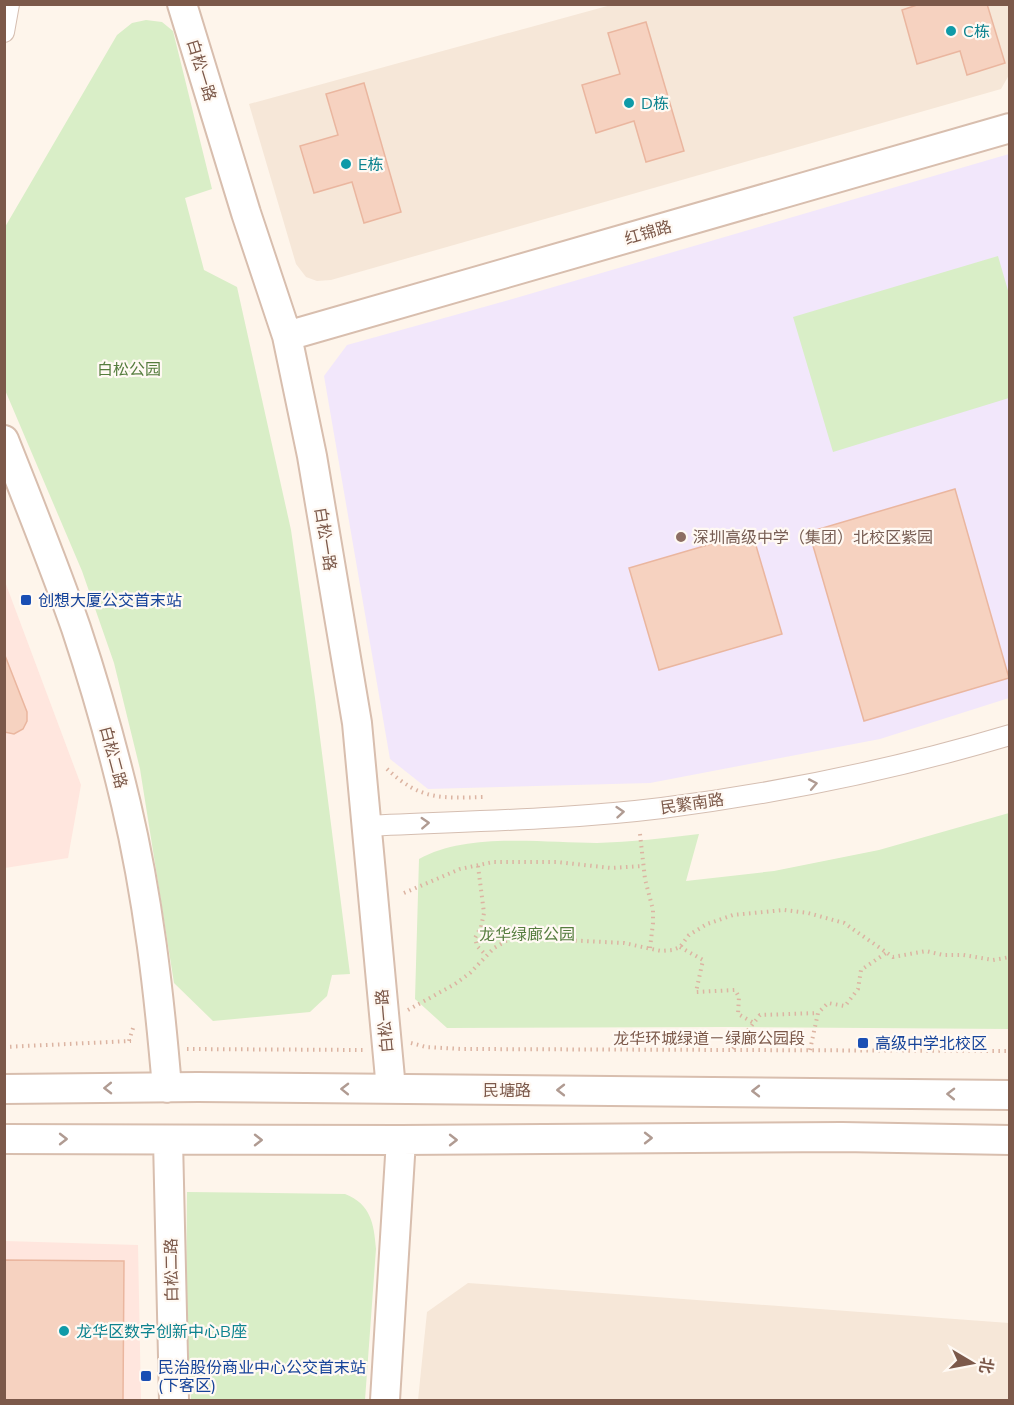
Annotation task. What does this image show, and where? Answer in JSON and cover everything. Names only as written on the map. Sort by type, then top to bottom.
[{"type":"street","points":[[4,32],[9,4]]},
{"type":"street","name":"白松一路","points":[[182,4],[246,213],[287,336],[312,456],[357,723],[391,1089]]},
{"type":"street","name":"红锦路","points":[[287,336],[1010,128]]},
{"type":"street","name":"白松二路","points":[[4,441],[76,630],[126,804],[146,901],[159,992],[167,1088]]},
{"type":"street","name":"民繁南路","points":[[367,826],[573,816],[673,807],[759,794],[869,773],[1010,735]]},
{"type":"street","name":"民塘路","points":[[4,1089],[391,1089],[1010,1095]]},
{"type":"street","points":[[4,1139],[401,1140],[842,1137],[1010,1140]]},
{"type":"street","name":"白松二路","points":[[168,1140],[174,1401]]},
{"type":"street","points":[[385,1401],[401,1140]]},
{"type":"path","points":[[383,764],[410,788],[426,795],[441,798],[486,797]]},
{"type":"path","points":[[640,834],[643,866],[652,910],[650,948]]},
{"type":"path","points":[[404,893],[460,869],[493,862],[557,862],[611,868],[643,866]]},
{"type":"path","points":[[478,866],[484,913],[481,927],[475,938],[477,946],[486,956]]},
{"type":"path","points":[[408,1010],[470,973],[494,948],[511,938],[531,934],[547,935],[564,940],[624,943],[661,951],[672,950],[680,947],[689,935],[716,921],[741,914],[784,910],[808,913],[844,923],[893,957],[926,951],[943,956],[963,955],[993,960],[1010,957]]},
{"type":"path","points":[[680,947],[703,960],[696,992],[735,990],[739,997],[738,1014],[754,1023]]},
{"type":"path","points":[[810,1050],[818,1013],[828,1003],[845,1006],[858,989],[861,970],[886,953]]},
{"type":"path","points":[[733,1050],[760,1015],[818,1013]]},
{"type":"path","points":[[4,1047],[132,1041]]},
{"type":"path","name":"龙华环城绿道－绿廊公园段","points":[[408,1042],[426,1047],[462,1049],[1010,1051]]},
{"type":"path","points":[[187,1049],[364,1050]]},
{"type":"shaded area","points":[[611,5],[1009,5],[1009,75],[1001,89],[331,280],[317,281],[306,277],[296,264],[249,104]]},
{"type":"shaded area","name":"深圳高级中学（集团）北校区紫园","points":[[1009,154],[1009,698],[880,739],[650,783],[428,789],[390,759],[324,376],[347,345]]},
{"type":"shaded area","points":[[4,579],[81,785],[68,858],[5,868]]},
{"type":"shaded area","name":"龙华区数字创新中心B座","points":[[5,1241],[138,1245],[141,1400],[5,1400]]},
{"type":"shaded area","points":[[468,1283],[1009,1323],[1009,1400],[418,1400],[427,1312]]},
{"type":"green space","name":"白松公园","points":[[146,20],[162,22],[173,31],[212,189],[185,198],[204,270],[237,287],[291,530],[350,974],[332,975],[327,996],[310,1012],[213,1021],[174,983],[140,769],[114,663],[82,571],[5,390],[5,227],[117,35],[132,23]]},
{"type":"green space","points":[[998,256],[1009,294],[1009,398],[833,452],[793,317]]},
{"type":"green space","name":"龙华绿廊公园","points":[[1009,813],[1009,1029],[447,1028],[415,999],[419,859],[439,851],[483,842],[597,843],[699,834],[686,881],[774,871],[879,850]]},
{"type":"green space","points":[[187,1192],[345,1194],[361,1203],[370,1216],[376,1249],[365,1400],[191,1400],[186,1300]]},
{"type":"building","name":"C栋","points":[[920,4],[987,4],[1005,63],[967,75],[960,51],[917,64],[902,10]]},
{"type":"building","name":"D栋","points":[[646,22],[684,151],[646,162],[634,121],[596,133],[582,85],[620,74],[608,33]]},
{"type":"building","name":"E栋","points":[[364,83],[401,212],[364,223],[352,182],[314,193],[300,146],[338,135],[326,94]]},
{"type":"building","points":[[955,489],[1009,678],[864,721],[809,532]]},
{"type":"building","points":[[752,532],[782,634],[659,670],[629,568]]},
{"type":"building","points":[[4,653],[27,712],[27,721],[23,729],[14,734],[4,732]]},
{"type":"building","name":"龙华区数字创新中心B座","points":[[4,1260],[124,1261],[123,1400],[4,1400]]},
{"type":"place","name":"C栋","points":[[951,31]]},
{"type":"place","name":"D栋","points":[[629,103]]},
{"type":"place","name":"E栋","points":[[346,164]]},
{"type":"place","name":"深圳高级中学（集团）北校区紫园","points":[[681,537]]},
{"type":"place","name":"创想大厦公交首末站","points":[[26,600]]},
{"type":"place","name":"高级中学北校区","points":[[863,1043]]},
{"type":"place","name":"龙华区数字创新中心B座","points":[[64,1331]]},
{"type":"place","name":"民治股份商业中心公交首末站 (下客区)","points":[[146,1376]]}]
